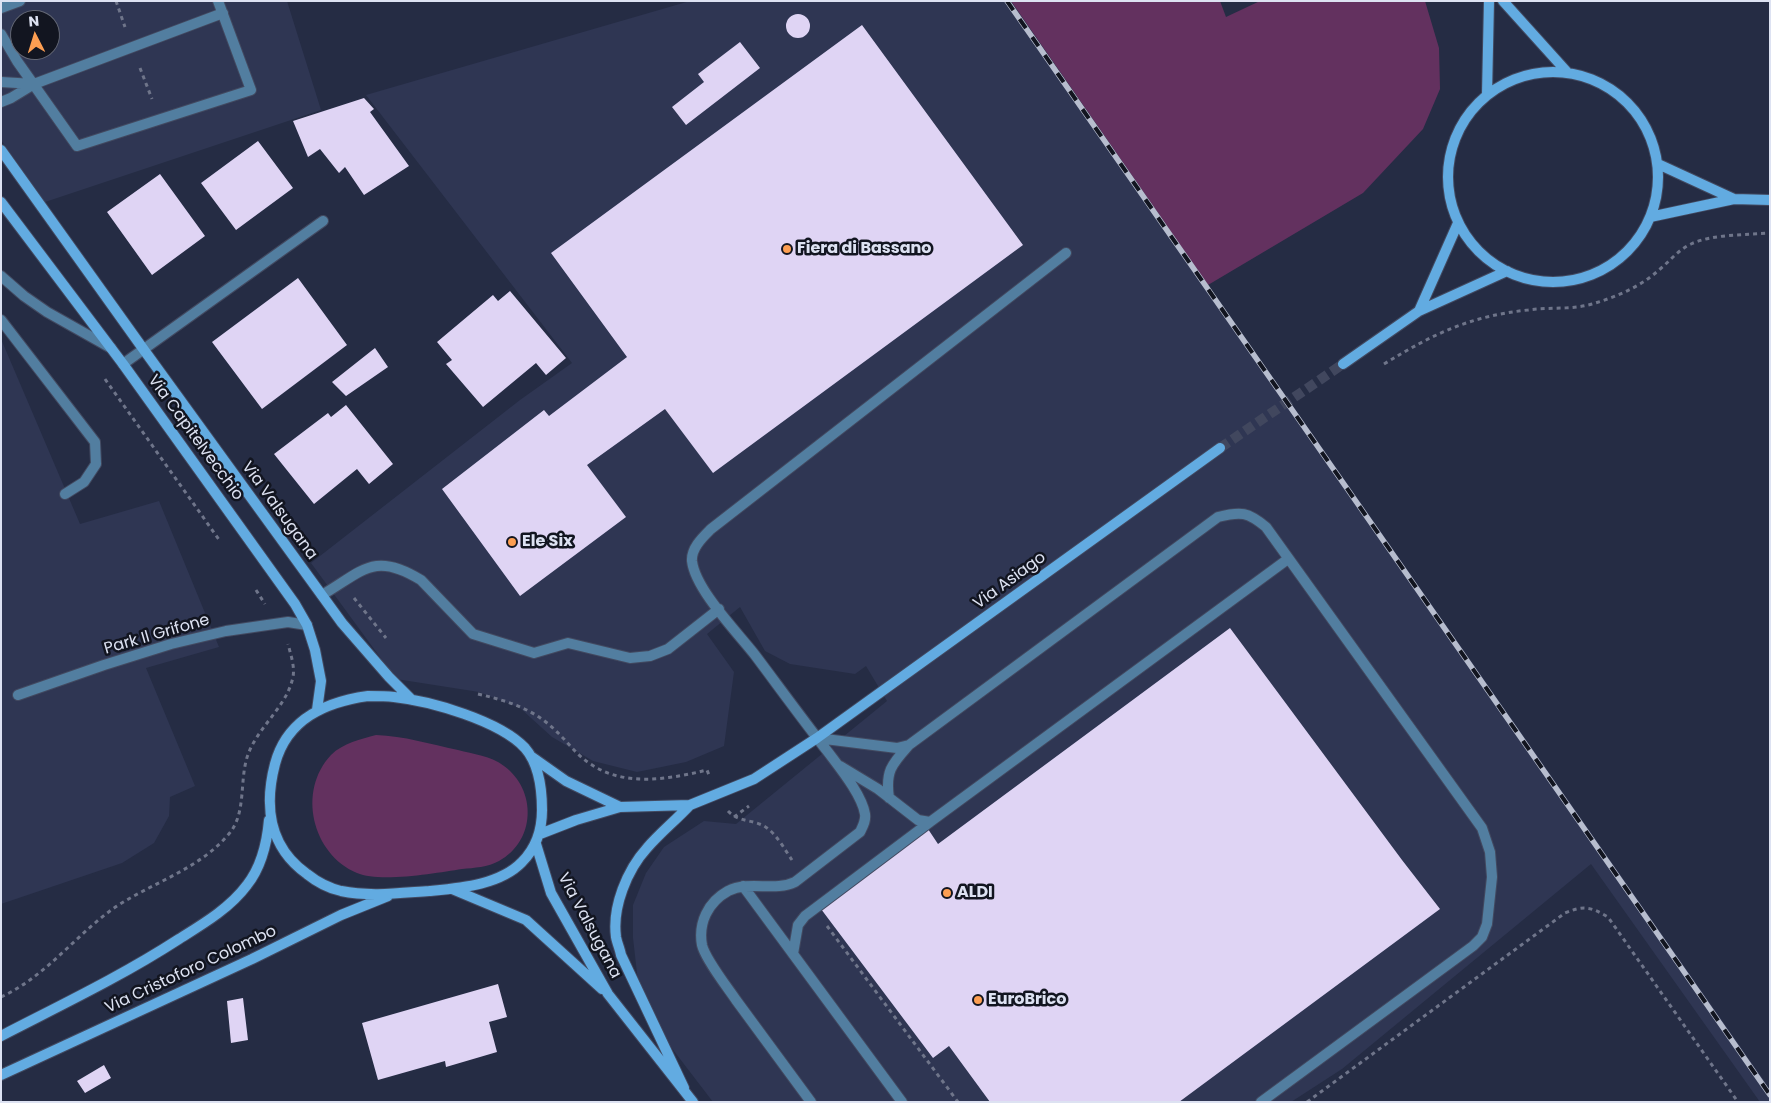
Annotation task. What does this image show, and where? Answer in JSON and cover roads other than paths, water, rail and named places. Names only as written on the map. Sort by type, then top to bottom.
[{"type":"main road","points":[[1487,94],[1489,1]]},
{"type":"main road","points":[[1503,1],[1568,72]]},
{"type":"main road","points":[[1539,72],[1568,72],[1601,82],[1628,103],[1648,131],[1658,164],[1658,191],[1650,218],[1632,246],[1606,268],[1574,280],[1540,281],[1507,271],[1488,260],[1471,243],[1458,223],[1448,190],[1450,154],[1463,121],[1487,94],[1511,80],[1539,72]]},
{"type":"main road","name":"Via Valsugana","points":[[1,150],[342,623],[383,671],[412,700],[485,722],[506,732],[525,748],[531,756],[538,771],[542,796],[538,839],[551,893],[608,994]]},
{"type":"main road","points":[[1658,164],[1734,199]]},
{"type":"main road","points":[[1650,218],[1734,199],[1770,200]]},
{"type":"main road","name":"Via Capitelvecchio","points":[[1,202],[123,364],[295,604],[308,625],[315,650],[321,681],[318,710]]},
{"type":"main road","points":[[1419,310],[1458,223]]},
{"type":"main road","points":[[1343,364],[1419,310],[1507,271]]},
{"type":"main road","name":"Via Asiago","points":[[690,805],[754,779],[817,738],[1220,448]]},
{"type":"main road","points":[[412,700],[392,696],[368,696],[343,700],[318,710],[300,722],[285,740],[276,761],[270,785],[270,809],[276,838],[284,853],[299,869],[318,882],[340,890],[362,894],[394,894],[452,889],[504,876],[522,862],[538,839],[576,820],[620,807],[690,805]]},
{"type":"main road","points":[[531,756],[566,781],[620,807]]},
{"type":"main road","points":[[684,1088],[621,955],[616,936],[616,914],[622,891],[634,864],[647,848],[690,805]]},
{"type":"main road","name":"Via Cristoforo Colombo","points":[[1,1036],[92,990],[163,950],[209,920],[231,902],[248,884],[261,860],[267,842],[270,809]]},
{"type":"main road","points":[[452,889],[526,920],[608,994],[694,1102]]},
{"type":"main road","name":"Via Cristoforo Colombo","points":[[1,1075],[252,959],[340,915],[394,894]]},
{"type":"lane","points":[[1,8],[20,1]]},
{"type":"lane","points":[[1,34],[77,146],[251,90],[218,1]]},
{"type":"lane","points":[[1,102],[34,84],[223,13]]},
{"type":"lane","points":[[1,82],[34,84]]},
{"type":"lane","points":[[123,364],[324,221]]},
{"type":"lane","points":[[811,1102],[718,975],[702,947],[701,929],[704,916],[712,903],[728,892],[743,886],[786,886],[795,882],[860,832],[866,816],[863,807],[838,764],[699,582],[692,558],[698,542],[705,536],[1066,253]]},
{"type":"lane","points":[[1,276],[24,296],[47,312],[111,348]]},
{"type":"lane","points":[[1,320],[95,442],[96,464],[84,482],[65,494]]},
{"type":"lane","points":[[889,798],[887,784],[889,772],[895,760],[909,745],[1218,517],[1230,514],[1253,516],[1266,527],[1482,828],[1490,852],[1492,876],[1487,924],[1482,937],[1473,946],[1261,1102]]},
{"type":"lane","points":[[793,954],[798,925],[804,916],[1288,559]]},
{"type":"lane","points":[[322,595],[370,566],[379,564],[391,566],[421,580],[473,634],[534,653],[568,643],[630,658],[650,656],[668,649],[719,609]]},
{"type":"lane","name":"Park Il Grifone","points":[[18,695],[171,644],[226,631],[288,622],[308,625]]},
{"type":"lane","points":[[817,738],[897,748],[909,745]]},
{"type":"lane","points":[[838,764],[878,789],[918,820],[930,822]]},
{"type":"lane","points":[[743,886],[902,1102]]},
{"type":"tunnel","points":[[1220,448],[1343,364]]},
{"type":"railway","points":[[1007,1],[1770,1095]]},
{"type":"place","name":"Fiera di Bassano","points":[[787,249]]},
{"type":"place","name":"Ele Six","points":[[512,542]]},
{"type":"place","name":"ALDI","points":[[947,893]]},
{"type":"place","name":"EuroBrico","points":[[978,1000]]}]
